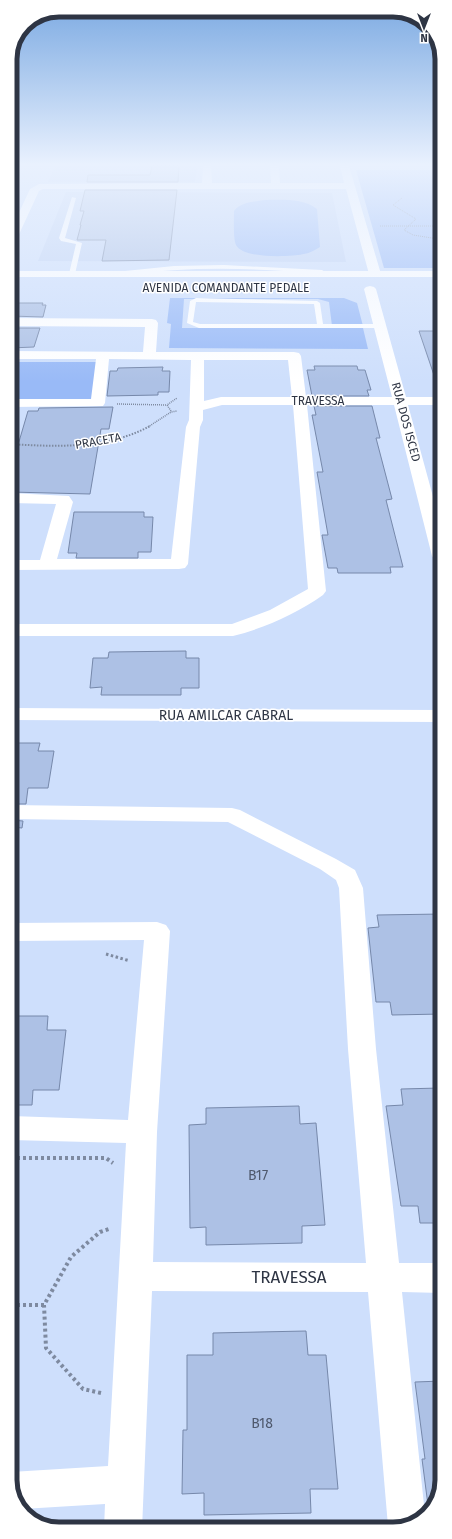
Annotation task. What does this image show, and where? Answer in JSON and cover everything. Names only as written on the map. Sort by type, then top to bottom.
[{"type":"street","points":[[364,238],[375,274]]},
{"type":"street","name":"AVENIDA COMANDANTE PEDALE","points":[[17,274],[435,274]]},
{"type":"street","points":[[355,288],[385,288]]},
{"type":"street","name":"RUA DOS ISCED","points":[[370,288],[435,533]]},
{"type":"street","points":[[422,289],[435,289]]},
{"type":"street","points":[[17,322],[152,323],[149,356]]},
{"type":"street","points":[[17,356],[294,356],[300,401],[317,591],[308,598],[266,618],[245,627],[233,630],[17,630]]},
{"type":"street","points":[[17,403],[98,403],[103,356]]},
{"type":"street","points":[[17,565],[179,564],[197,401],[198,356]]},
{"type":"street","name":"TRAVESSA","points":[[197,401],[435,401]]},
{"type":"street","points":[[17,498],[63,499],[65,502],[48,565]]},
{"type":"street","name":"RUA AMILCAR CABRAL","points":[[17,714],[435,716]]},
{"type":"street","points":[[17,812],[232,815],[328,864],[346,876],[351,888],[362,1049],[406,1520]]},
{"type":"street","points":[[17,932],[158,931],[142,1132],[123,1522]]},
{"type":"street","points":[[17,1128],[142,1132]]},
{"type":"street","name":"TRAVESSA","points":[[136,1276],[435,1278]]},
{"type":"street","points":[[18,1490],[124,1484]]},
{"type":"lane","points":[[62,238],[63,240],[79,244],[72,274]]},
{"type":"lane","points":[[320,326],[317,303],[312,302],[193,301],[190,323],[193,325],[320,326],[380,326]]},
{"type":"path","points":[[98,403],[167,405]]},
{"type":"path","name":"PRACETA","points":[[17,444],[53,447],[86,445],[136,434],[153,425],[171,412],[179,411]]},
{"type":"path","points":[[98,952],[133,962]]},
{"type":"path","points":[[103,1393],[83,1389],[46,1348],[44,1305],[70,1257],[100,1232],[114,1228]]},
{"type":"path","points":[[17,1305],[44,1305]]},
{"type":"shaded area","points":[[47,238],[341,238],[346,262],[38,261]]},
{"type":"shaded area","points":[[235,238],[319,238],[320,247],[306,254],[267,256],[240,250],[235,242]]},
{"type":"shaded area","points":[[375,238],[435,238],[435,268],[384,268]]},
{"type":"shaded area","points":[[170,298],[344,298],[357,303],[363,326],[332,326],[329,302],[318,299],[184,299],[182,328],[363,328],[368,349],[169,348],[171,324],[167,323]]},
{"type":"shaded area","points":[[17,362],[99,362],[92,399],[17,399]]},
{"type":"building","points":[[78,238],[172,238],[169,260],[102,261],[106,240],[77,240]]},
{"type":"building","points":[[17,303],[43,303],[42,305],[46,305],[43,317],[17,316]]},
{"type":"building","points":[[17,328],[40,328],[34,347],[17,348]]},
{"type":"building","points":[[419,331],[435,331],[435,378]]},
{"type":"building","points":[[314,366],[357,366],[358,370],[365,370],[371,390],[367,390],[369,396],[312,396],[307,370],[315,370]]},
{"type":"building","points":[[163,367],[162,371],[170,371],[169,392],[158,392],[158,395],[107,396],[110,371],[117,371],[118,368]]},
{"type":"building","points":[[314,406],[372,406],[380,438],[376,438],[392,499],[386,500],[403,567],[390,567],[391,573],[338,573],[337,568],[328,568],[322,535],[328,535],[317,472],[323,472],[312,415],[316,415]]},
{"type":"building","points":[[113,407],[109,429],[101,429],[90,494],[17,492],[17,448],[28,411],[38,411],[39,408]]},
{"type":"building","points":[[74,512],[144,512],[144,517],[153,517],[151,552],[138,552],[138,558],[76,558],[77,553],[68,553]]},
{"type":"building","points":[[186,651],[186,658],[199,658],[199,688],[181,688],[181,695],[101,695],[102,687],[90,688],[93,658],[108,658],[109,652]]},
{"type":"building","points":[[17,743],[40,743],[38,751],[54,751],[48,788],[28,788],[26,804],[17,804]]},
{"type":"building","points":[[17,820],[23,821],[22,828],[17,828]]},
{"type":"building","points":[[435,914],[435,1014],[392,1015],[390,1002],[376,1002],[368,928],[379,927],[377,915]]},
{"type":"building","points":[[17,1016],[48,1016],[47,1030],[66,1030],[59,1090],[33,1090],[32,1105],[17,1105]]},
{"type":"building","points":[[435,1088],[435,1223],[420,1223],[418,1206],[401,1206],[386,1106],[403,1105],[401,1089]]},
{"type":"building","points":[[299,1106],[300,1124],[316,1123],[325,1225],[302,1226],[302,1243],[206,1245],[206,1227],[190,1228],[189,1125],[206,1124],[206,1108]]},
{"type":"building","points":[[306,1331],[308,1355],[326,1355],[338,1489],[310,1489],[311,1513],[204,1515],[204,1493],[182,1494],[183,1430],[187,1430],[187,1355],[213,1355],[213,1333]]},
{"type":"building","points":[[435,1381],[435,1480],[432,1496],[428,1503],[422,1459],[425,1459],[415,1382]]}]
